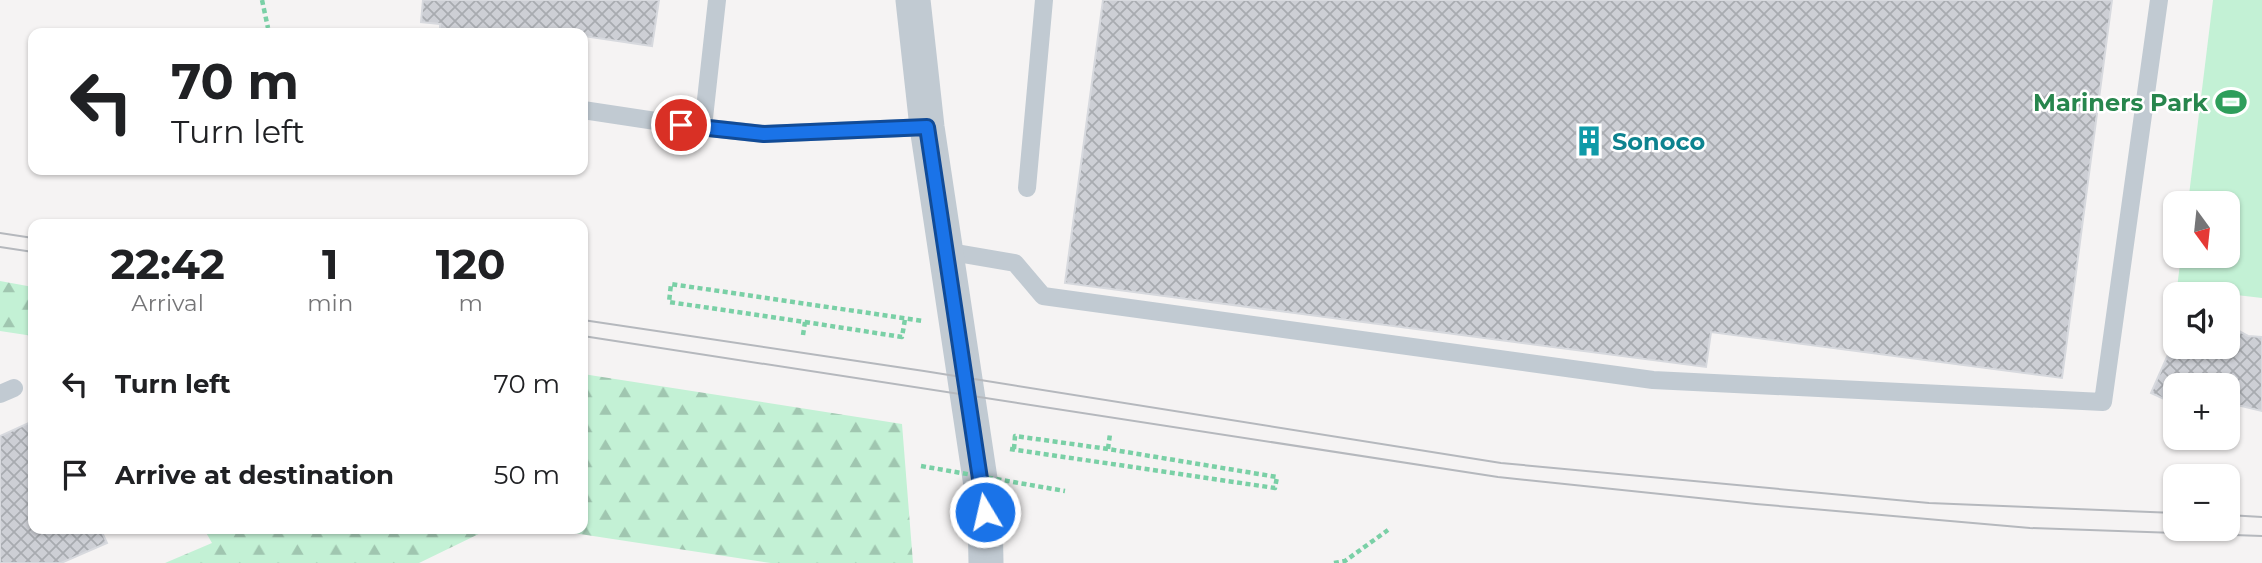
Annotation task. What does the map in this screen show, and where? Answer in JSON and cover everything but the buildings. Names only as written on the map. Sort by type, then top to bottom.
[{"type":"street","points":[[914,0],[927,127],[985,512],[986,563]]},
{"type":"lane","points":[[703,127],[717,0]]},
{"type":"lane","points":[[1027,188],[1044,0]]},
{"type":"lane","points":[[945,251],[1015,263],[1043,296],[1640,379],[2103,402],[2160,0]]},
{"type":"lane","points":[[588,111],[764,134],[927,127]]},
{"type":"path","points":[[262,0],[268,28]]},
{"type":"path","points":[[905,319],[902,337],[669,302],[671,284],[932,321]]},
{"type":"path","points":[[803,335],[805,322]]},
{"type":"path","points":[[1108,449],[1110,434]]},
{"type":"path","points":[[974,444],[1275,488],[1277,477],[1015,436],[1014,449]]},
{"type":"path","points":[[921,466],[1065,491]]},
{"type":"path","points":[[1334,563],[1345,561],[1388,530]]},
{"type":"green space","name":"Mariners Park","points":[[2213,0],[2262,0],[2262,298],[2240,295],[2240,282],[2178,282],[2180,268],[2240,268],[2240,191],[2189,191]]},
{"type":"green space","points":[[0,281],[28,286],[28,335],[0,331]]},
{"type":"green space","points":[[588,375],[902,424],[913,563],[771,563],[580,534],[588,534]]},
{"type":"green space","points":[[207,534],[479,534],[419,563],[165,563],[212,543]]},
{"type":"tram line","points":[[0,233],[28,237]]},
{"type":"tram line","points":[[0,247],[28,251]]},
{"type":"tram line","points":[[588,321],[1501,463],[1929,503],[2163,513]]},
{"type":"tram line","points":[[588,337],[1498,477],[1756,504],[2030,528],[2262,536]]},
{"type":"tram line","points":[[2240,516],[2262,517]]},
{"type":"place","name":"Mariners Park","points":[[2231,102]]},
{"type":"place","name":"Sonoco","points":[[1589,141]]},
{"type":"route","points":[[681,125],[764,134],[927,127],[985,512]]}]
